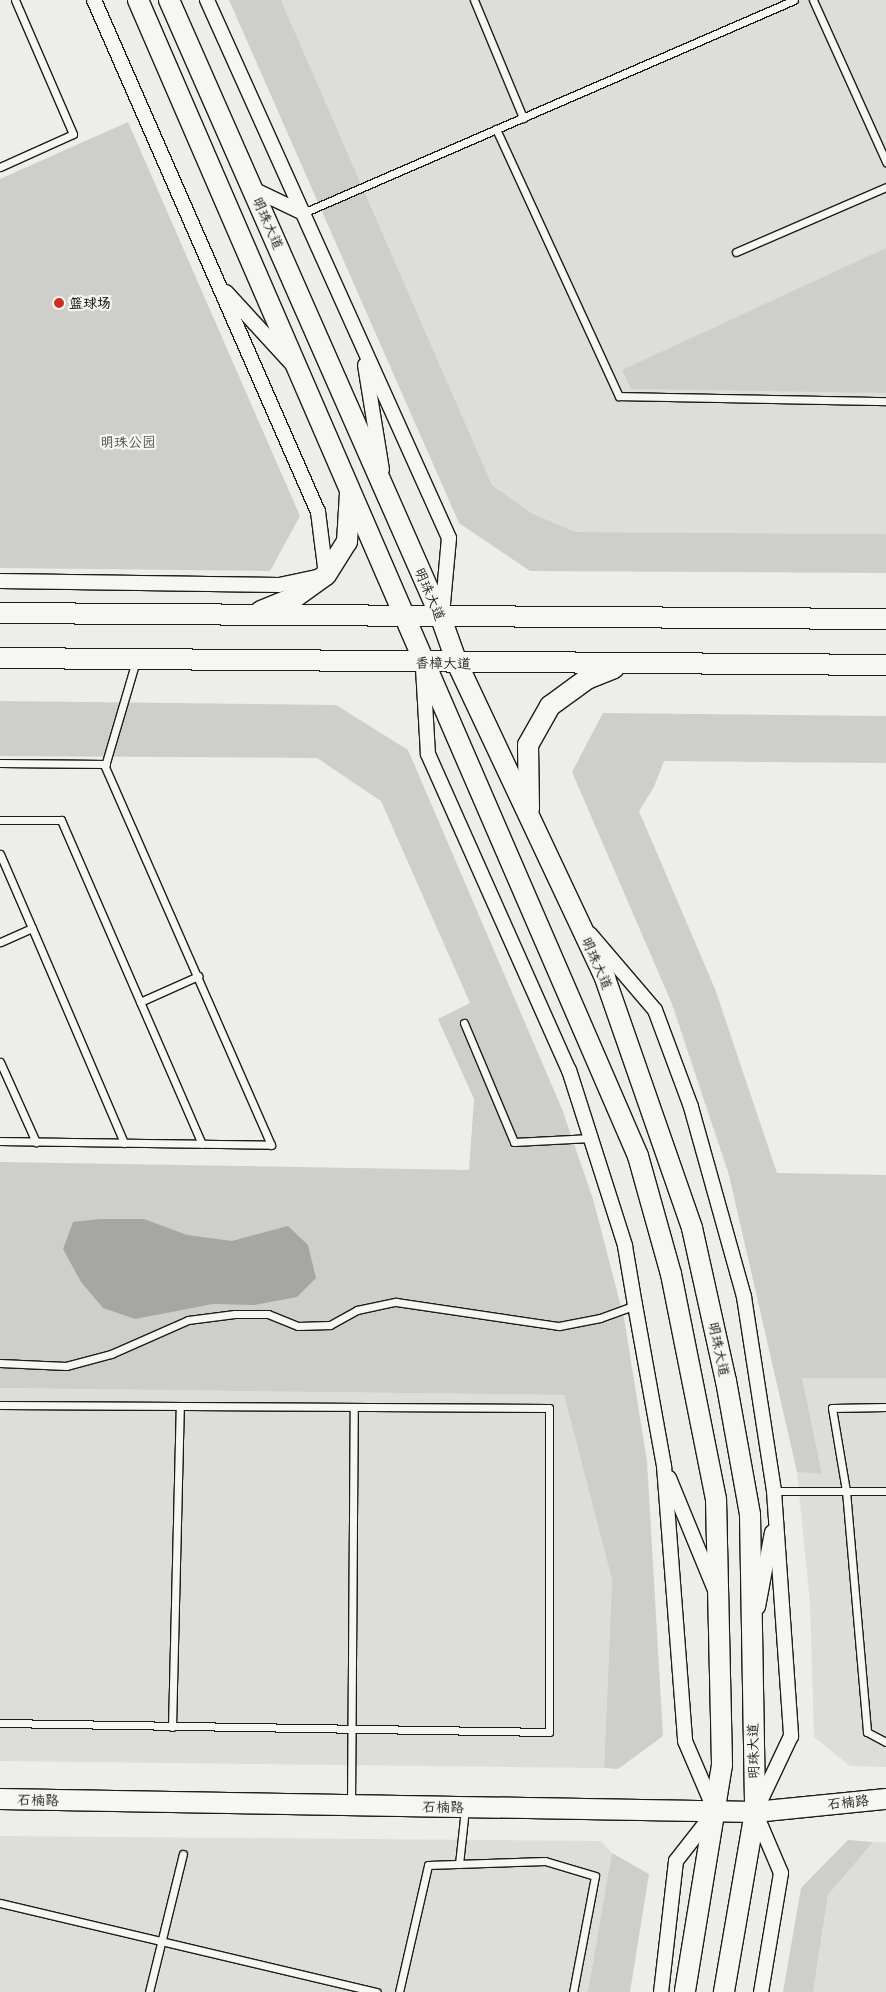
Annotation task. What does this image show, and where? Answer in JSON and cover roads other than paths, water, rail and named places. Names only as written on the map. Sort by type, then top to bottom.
[{"type":"main road","points":[[138,0],[406,618],[423,663],[638,1156],[671,1274],[716,1499],[722,1765],[685,1991]]},
{"type":"main road","name":"明珠大道","points":[[170,0],[441,618],[456,663],[605,978],[692,1228],[726,1381],[750,1515],[755,1812],[724,1992]]},
{"type":"main road","points":[[251,615],[294,598],[326,575],[347,542],[350,488]]},
{"type":"main road","points":[[0,613],[406,618],[886,619]]},
{"type":"main road","name":"香樟大道","points":[[0,658],[423,663],[886,665]]},
{"type":"main road","points":[[529,816],[528,745],[550,706],[588,679],[625,664]]},
{"type":"main road","name":"石楠路","points":[[0,1799],[755,1812],[886,1799]]},
{"type":"street","points":[[0,581],[279,585],[326,575],[318,512],[94,0]]},
{"type":"street","points":[[207,0],[448,538],[441,618]]},
{"type":"street","points":[[253,189],[303,213]]},
{"type":"street","points":[[218,284],[300,372]]},
{"type":"street","points":[[362,346],[384,488]]},
{"type":"street","points":[[423,663],[428,754],[570,1070],[625,1246],[664,1466],[685,1741],[715,1811],[676,1861],[661,1992]]},
{"type":"street","points":[[578,920],[655,1010],[692,1107],[744,1297],[774,1491],[792,1736],[755,1812],[781,1874],[761,1992]]},
{"type":"street","points":[[664,1466],[718,1599]]},
{"type":"street","points":[[751,1642],[776,1513]]},
{"type":"lane","points":[[0,167],[73,134],[15,0]]},
{"type":"lane","points":[[474,0],[523,118]]},
{"type":"lane","points":[[303,213],[794,0]]},
{"type":"lane","points":[[813,0],[886,162]]},
{"type":"lane","points":[[496,130],[619,396],[886,401]]},
{"type":"lane","points":[[736,252],[886,187]]},
{"type":"lane","points":[[0,1142],[271,1145],[106,764],[136,660]]},
{"type":"lane","points":[[0,763],[106,764]]},
{"type":"lane","points":[[0,820],[61,820],[202,1144]]},
{"type":"lane","points":[[0,854],[124,1143]]},
{"type":"lane","points":[[0,942],[32,928]]},
{"type":"lane","points":[[140,1002],[198,976]]},
{"type":"lane","points":[[464,1023],[514,1142],[591,1138]]},
{"type":"lane","points":[[0,1062],[36,1142]]},
{"type":"lane","points":[[0,1363],[66,1366],[111,1354],[188,1320],[235,1314],[268,1314],[298,1326],[330,1325],[358,1310],[396,1302],[560,1326],[600,1318],[635,1305]]},
{"type":"lane","points":[[0,1404],[549,1408],[549,1732],[352,1731],[0,1723]]},
{"type":"lane","points":[[172,1727],[180,1406]]},
{"type":"lane","points":[[351,1805],[354,1407]]},
{"type":"lane","points":[[886,1407],[832,1408],[846,1491],[867,1732],[886,1742]]},
{"type":"lane","points":[[774,1491],[886,1491]]},
{"type":"lane","points":[[460,1864],[465,1807]]},
{"type":"lane","points":[[149,1992],[183,1854]]},
{"type":"lane","points":[[399,1992],[428,1865],[545,1861],[595,1876],[573,1992]]},
{"type":"lane","points":[[0,1903],[377,1992]]},
{"type":"place","name":"篮球场","points":[[59,303]]},
{"type":"park label","name":"明珠公园","points":[[128,442]]}]
